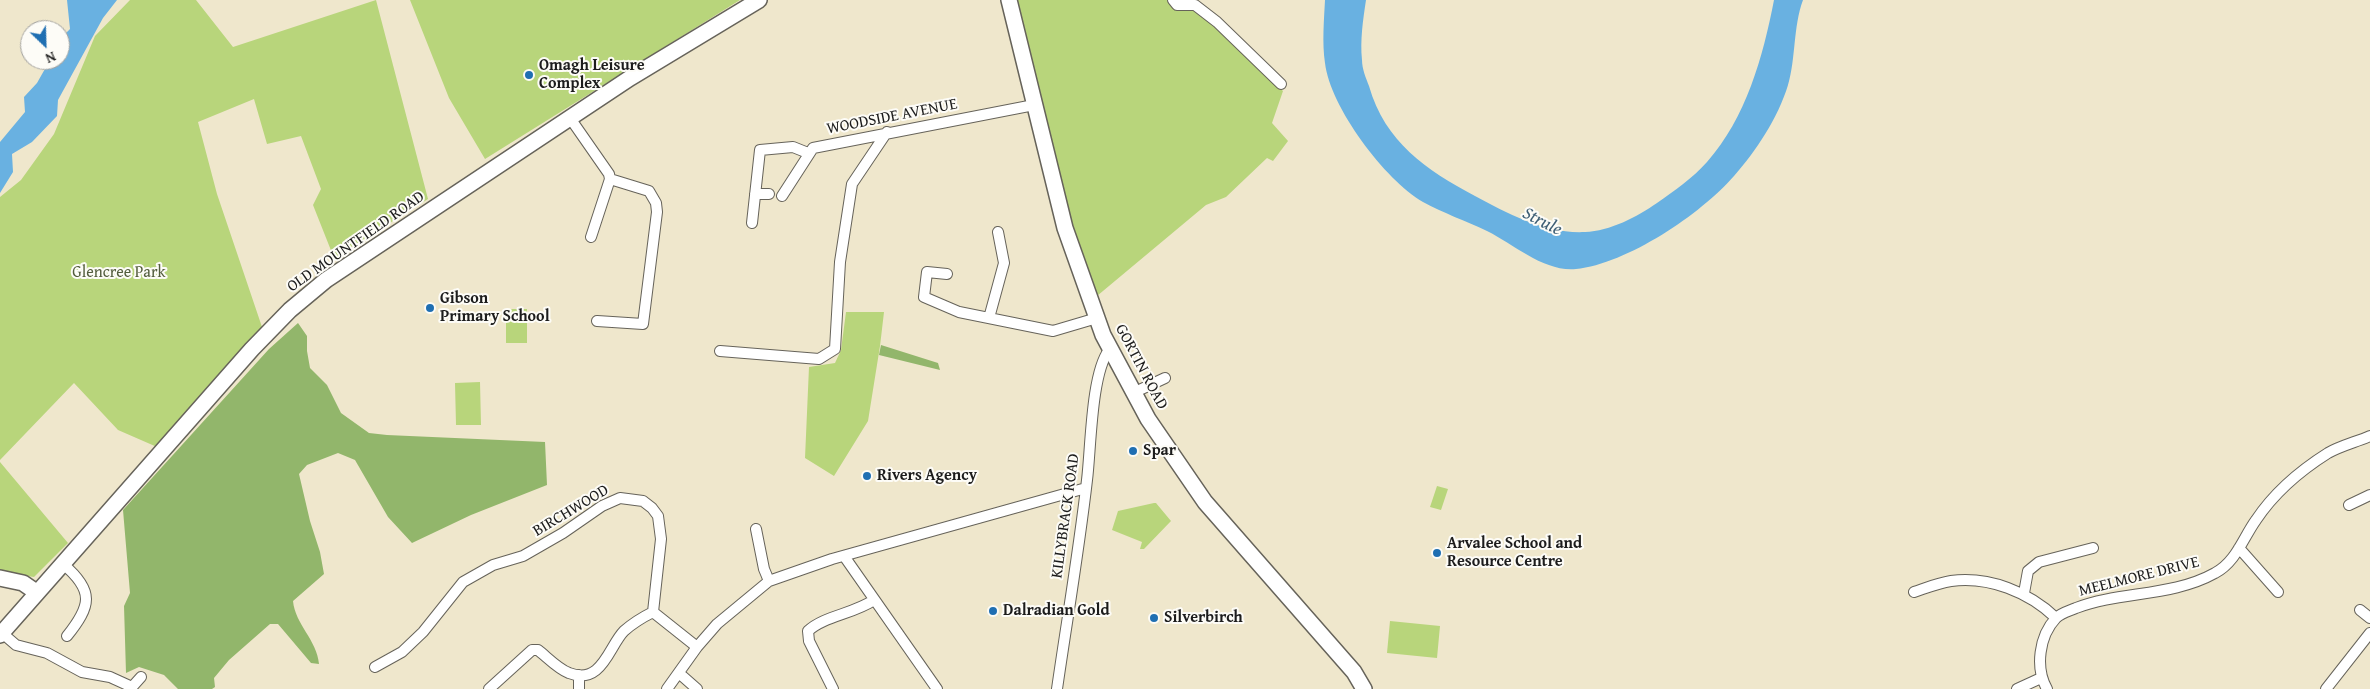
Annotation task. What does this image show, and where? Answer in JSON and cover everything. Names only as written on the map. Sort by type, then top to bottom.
[{"type":"street","name":"OLD MOUNTFIELD ROAD","points":[[1,634],[252,349],[290,310],[326,280],[653,63],[759,0]]},
{"type":"street","name":"GORTIN ROAD","points":[[1009,0],[1065,228],[1109,350],[1148,419],[1205,502],[1354,672],[1364,689]]},
{"type":"street","points":[[1175,3],[1195,5],[1202,10],[1253,54],[1281,84]]},
{"type":"street","name":"WOODSIDE AVENUE","points":[[808,153],[813,148],[887,132],[1034,105]]},
{"type":"street","points":[[570,118],[610,179],[591,237]]},
{"type":"street","points":[[720,351],[819,359],[835,349],[840,262],[852,184],[887,132]]},
{"type":"street","points":[[752,223],[760,150],[793,146],[808,153],[782,196]]},
{"type":"street","points":[[597,321],[643,324],[657,212],[656,203],[649,191],[610,179]]},
{"type":"street","points":[[755,194],[769,194]]},
{"type":"street","points":[[989,318],[1004,264],[998,232]]},
{"type":"street","points":[[947,274],[927,272],[924,297],[959,312],[1054,331],[1097,318]]},
{"type":"street","name":"KILLYBRACK ROAD","points":[[1057,689],[1086,488],[1098,381],[1103,358],[1109,350]]},
{"type":"street","points":[[1134,393],[1165,378]]},
{"type":"street","name":"MEELMORE DRIVE","points":[[2056,618],[2099,600],[2159,591],[2215,573],[2229,562],[2240,548],[2256,520],[2291,481],[2329,453],[2370,436]]},
{"type":"street","points":[[667,689],[680,674],[697,647],[717,624],[770,581],[844,556],[1086,488]]},
{"type":"street","points":[[2349,505],[2370,495]]},
{"type":"street","name":"BIRCHWOOD","points":[[376,667],[402,652],[423,632],[463,582],[493,565],[523,556],[563,533],[602,506],[620,498],[632,498],[643,501],[658,516],[661,539],[653,612]]},
{"type":"street","points":[[756,529],[764,569],[770,581]]},
{"type":"street","points":[[2024,593],[2028,571],[2040,562],[2093,548]]},
{"type":"street","points":[[2240,548],[2278,592]]},
{"type":"street","points":[[844,556],[937,689]]},
{"type":"street","points":[[63,564],[80,580],[86,594],[86,609],[67,636]]},
{"type":"street","points":[[0,578],[23,583],[36,592]]},
{"type":"street","points":[[1914,592],[1950,581],[1976,580],[2024,593],[2042,604],[2056,618],[2045,636],[2042,647],[2040,678],[2047,689]]},
{"type":"street","points":[[833,689],[809,641],[808,631],[816,624],[861,609],[874,600]]},
{"type":"street","points":[[2360,610],[2370,618]]},
{"type":"street","points":[[489,689],[532,650],[538,650],[567,673],[589,674],[599,667],[610,655],[623,632],[653,612],[697,647]]},
{"type":"street","points":[[2326,689],[2370,633]]},
{"type":"street","points":[[1,634],[16,645],[47,653],[82,672],[110,677],[132,687],[141,677]]},
{"type":"street","points":[[680,674],[697,689]]},
{"type":"street","points":[[578,689],[579,675]]},
{"type":"street","points":[[2017,689],[2040,678]]},
{"type":"green space","name":"Glencree Park","points":[[130,0],[196,0],[233,47],[376,0],[428,199],[334,258],[313,205],[321,189],[301,136],[267,144],[254,99],[198,122],[217,194],[262,327],[157,447],[118,430],[74,383],[0,460],[0,197],[21,180],[54,134],[95,36]]},
{"type":"green space","name":"Omagh Leisure Complex","points":[[410,0],[740,0],[485,159],[449,98]]},
{"type":"green space","points":[[1013,0],[1168,0],[1194,8],[1283,91],[1272,123],[1288,141],[1273,161],[1267,158],[1226,197],[1206,205],[1091,301]]},
{"type":"green space","points":[[506,309],[527,309],[527,343],[506,343]]},
{"type":"green space","points":[[846,312],[884,312],[868,421],[834,476],[805,458],[809,367],[835,363],[841,350]]},
{"type":"green space","points":[[298,323],[307,336],[310,368],[327,385],[341,413],[369,433],[545,442],[547,485],[471,515],[412,543],[388,517],[355,460],[338,453],[307,465],[299,474],[324,574],[293,601],[298,617],[314,647],[319,664],[311,663],[278,624],[270,624],[229,660],[214,678],[215,687],[212,689],[178,689],[164,675],[139,667],[126,673],[124,606],[130,593],[123,510],[269,349]]},
{"type":"green space","points":[[881,345],[938,363],[940,370],[879,355]]},
{"type":"green space","points":[[480,382],[481,425],[456,425],[455,383]]},
{"type":"green space","points":[[0,462],[68,543],[34,577],[0,572]]},
{"type":"green space","points":[[1437,486],[1448,489],[1441,510],[1430,507]]},
{"type":"green space","points":[[1154,503],[1171,521],[1144,549],[1140,549],[1142,542],[1112,530],[1118,511]]},
{"type":"green space","points":[[1390,621],[1440,626],[1437,658],[1387,653]]},
{"type":"water","points":[[67,0],[117,0],[103,18],[58,100],[57,116],[32,142],[12,154],[13,172],[0,193],[0,142],[25,112],[24,97],[37,83],[44,70],[70,70]]},
{"type":"water","points":[[1325,0],[1366,0],[1361,52],[1363,70],[1376,106],[1385,123],[1397,139],[1424,165],[1457,186],[1514,216],[1556,230],[1585,232],[1613,226],[1641,213],[1677,189],[1702,168],[1721,145],[1751,86],[1774,0],[1803,0],[1798,21],[1791,75],[1784,97],[1766,134],[1734,176],[1703,206],[1662,235],[1618,258],[1596,265],[1564,269],[1541,262],[1487,231],[1423,202],[1408,192],[1392,177],[1348,121],[1329,81],[1324,48]]},
{"type":"place","name":"Omagh Leisure Complex","points":[[529,75]]},
{"type":"place","name":"Gibson Primary School","points":[[430,308]]},
{"type":"place","name":"Spar","points":[[1133,451]]},
{"type":"place","name":"Rivers Agency","points":[[867,476]]},
{"type":"place","name":"Arvalee School and Resource Centre","points":[[1437,553]]},
{"type":"place","name":"Dalradian Gold","points":[[993,611]]},
{"type":"place","name":"Silverbirch","points":[[1154,618]]},
{"type":"water label","name":"Strule","points":[[1542,222]]}]
